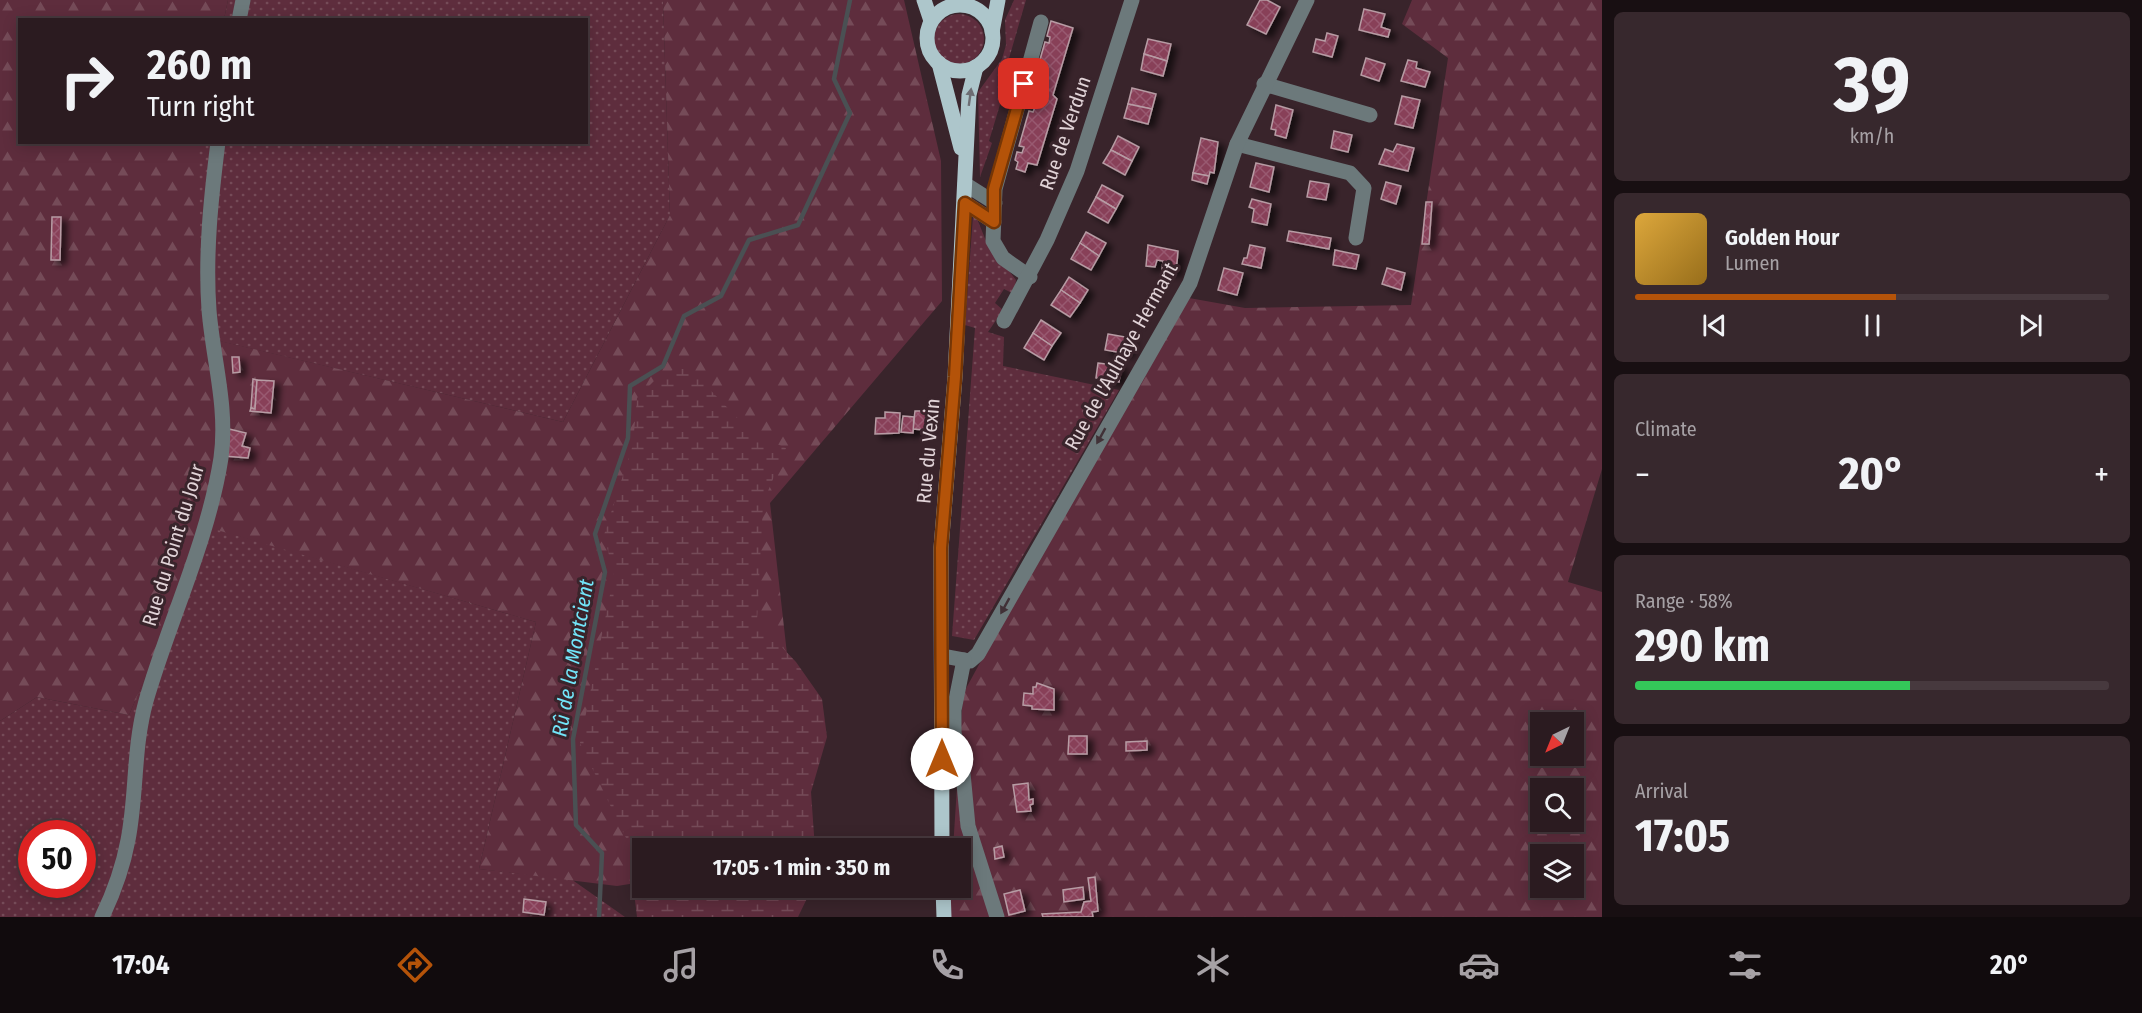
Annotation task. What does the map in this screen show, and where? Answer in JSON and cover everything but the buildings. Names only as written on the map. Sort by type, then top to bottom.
[{"type":"main road","points":[[924,0],[931,21]]},
{"type":"main road","points":[[965,177],[969,95],[976,67],[991,48],[998,0]]},
{"type":"main road","points":[[976,67],[957,71],[939,63],[932,57],[926,39],[931,21],[949,3],[977,3],[992,32]]},
{"type":"main road","points":[[939,63],[952,107],[965,177]]},
{"type":"main road","name":"Rue du Vexin","points":[[943,838],[949,738],[943,656],[941,548],[955,377],[965,177]]},
{"type":"main road","points":[[943,898],[944,917]]},
{"type":"street","points":[[239,18],[243,0]]},
{"type":"street","name":"Rue de Verdun","points":[[1004,321],[1029,277],[1077,171],[1132,0]]},
{"type":"street","name":"Rue de l'Aulnaye Hermant","points":[[964,660],[970,661],[978,654],[1190,283],[1237,144],[1264,84],[1307,0]]},
{"type":"street","points":[[1029,277],[1003,258],[993,241],[994,189],[1041,22]]},
{"type":"street","points":[[1264,84],[1370,115]]},
{"type":"street","name":"Rue du Point du Jour","points":[[102,917],[116,886],[128,838],[134,755],[146,702],[204,525],[220,458],[223,400],[209,310],[209,224],[218,144]]},
{"type":"street","points":[[1237,144],[1350,173],[1364,188],[1356,238]]},
{"type":"street","points":[[965,177],[995,203]]},
{"type":"street","points":[[965,203],[994,222]]},
{"type":"street","points":[[943,656],[964,660],[949,738],[962,763],[968,826],[997,917]]},
{"type":"green space","points":[[0,0],[228,0],[224,18],[18,18],[18,144],[198,144],[203,337],[563,422],[670,215],[663,0],[904,0],[941,161],[942,301],[770,503],[808,838],[632,838],[632,884],[617,886],[479,869],[536,622],[210,528],[129,715],[37,697],[0,721]]},
{"type":"green space","points":[[228,0],[663,0],[670,215],[563,422],[202,337],[197,148],[198,144],[588,144],[588,18],[224,18]]},
{"type":"green space","points":[[1014,0],[1026,0],[998,96],[1002,98],[989,141],[992,143],[980,177],[978,92],[1002,59],[1006,45],[1005,20]]},
{"type":"green space","points":[[1412,0],[1602,0],[1602,469],[1568,582],[1602,592],[1602,917],[949,917],[950,898],[971,898],[971,838],[954,838],[963,694],[1058,519],[1189,298],[1245,308],[1411,305],[1448,58],[1402,24]]},
{"type":"green space","points":[[954,14],[964,14],[977,21],[984,34],[984,44],[977,57],[964,64],[954,64],[945,60],[938,53],[934,44],[934,34],[938,25],[945,18]]},
{"type":"green space","points":[[973,216],[976,216],[986,241],[1016,280],[1014,294],[1004,289],[995,303],[1003,310],[988,332],[1004,337],[1003,366],[1119,390],[974,640],[952,636],[975,328],[965,325]]},
{"type":"green space","points":[[685,364],[752,433],[786,448],[763,503],[757,621],[796,662],[822,699],[827,737],[811,792],[814,838],[632,838],[632,875],[628,842],[580,743],[614,575],[604,535],[633,444],[637,398],[657,378]]},
{"type":"green space","points":[[209,527],[536,622],[479,869],[571,879],[625,917],[0,917],[0,721],[37,697],[129,715]]},
{"type":"green space","points":[[635,898],[807,898],[798,917],[637,917]]},
{"type":"waterway","name":"Rû de la Montcient","points":[[599,917],[602,853],[576,825],[573,739],[605,572],[595,534],[628,438],[630,386],[663,366],[684,316],[721,296],[749,240],[798,225],[850,113],[834,79],[850,0]]},
{"type":"route","points":[[942,759],[941,548],[955,377],[965,203],[994,222],[994,189],[1024,84]]}]
